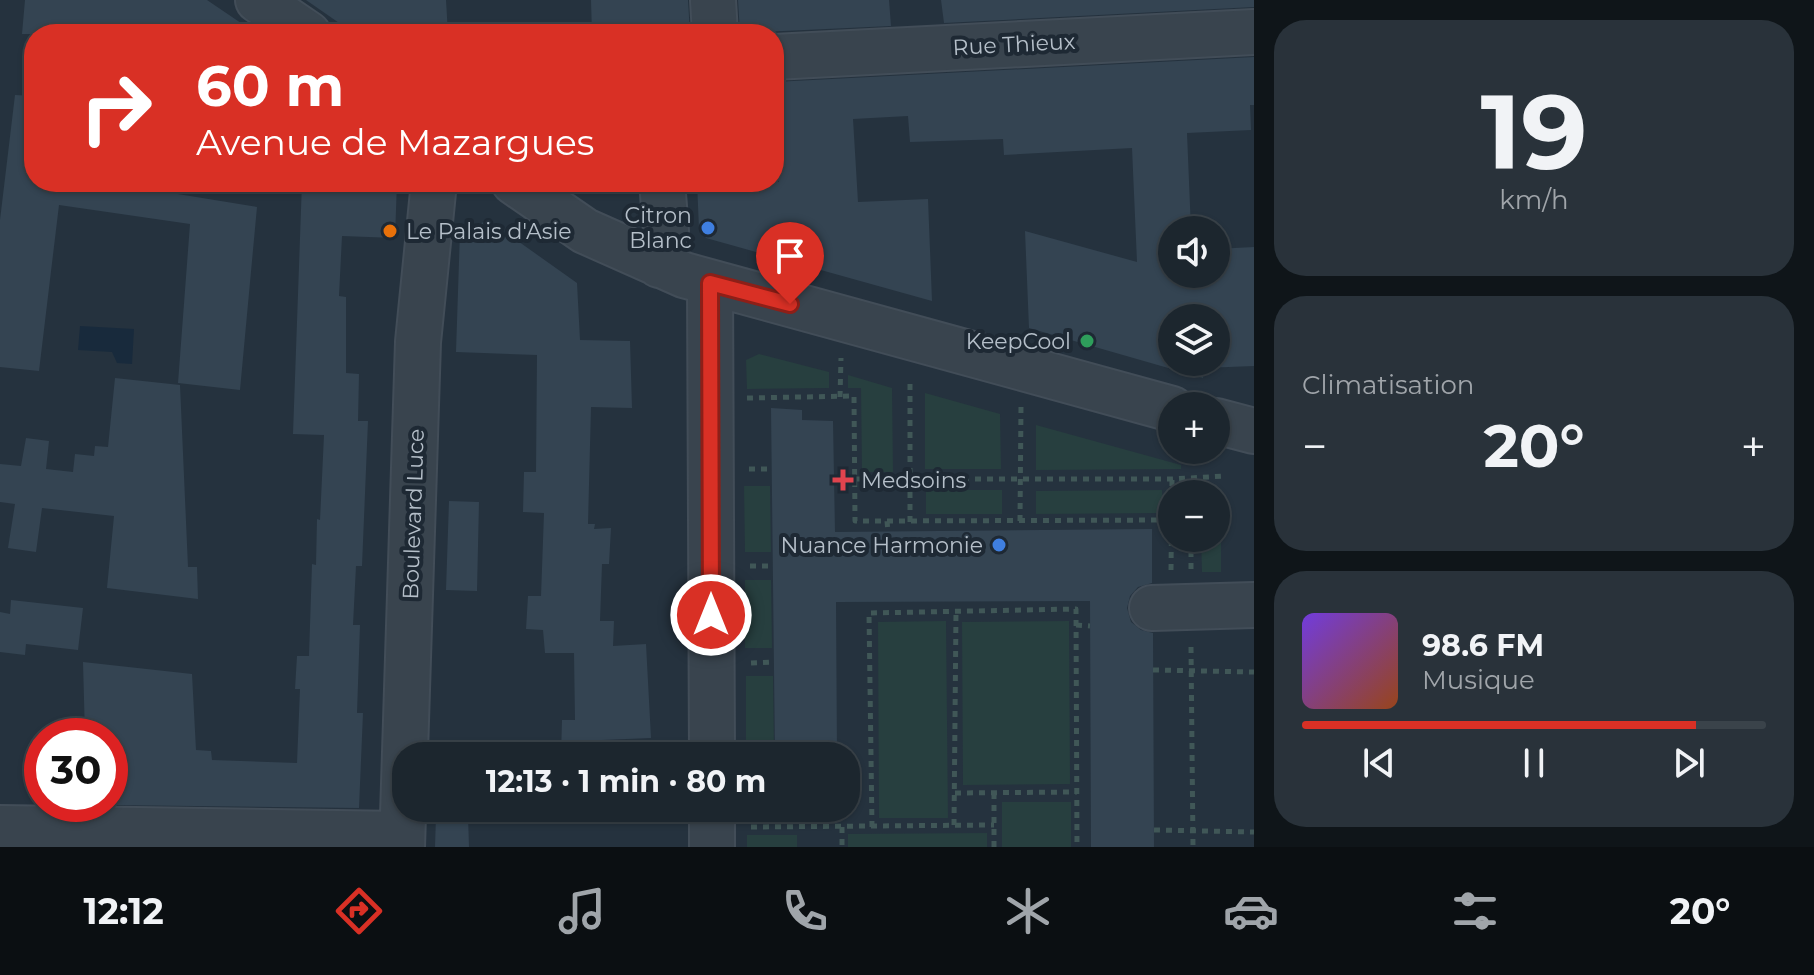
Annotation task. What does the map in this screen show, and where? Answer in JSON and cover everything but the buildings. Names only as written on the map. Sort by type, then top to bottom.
[{"type":"street","points":[[258,0],[293,24]]},
{"type":"street","points":[[713,0],[714,24]]},
{"type":"street","name":"Rue Thieux","points":[[784,56],[1254,32]]},
{"type":"street","name":"Boulevard Luce","points":[[402,841],[418,342],[433,192]]},
{"type":"street","points":[[528,192],[585,231],[659,265],[710,283],[1158,405]]},
{"type":"street","points":[[659,265],[666,231],[663,192]]},
{"type":"street","points":[[710,283],[712,742]]},
{"type":"street","points":[[1230,425],[1254,431]]},
{"type":"street","points":[[1178,600],[1254,605]]},
{"type":"street","points":[[0,828],[402,841]]},
{"type":"path","points":[[910,336],[910,522]]},
{"type":"path","points":[[1020,521],[1021,367]]},
{"type":"path","points":[[710,399],[854,396],[855,521],[1158,520]]},
{"type":"path","points":[[855,479],[1192,479],[1226,476]]},
{"type":"path","points":[[887,521],[888,532]]},
{"type":"path","points":[[1170,552],[1170,584],[1178,600],[1191,671],[1193,847]]},
{"type":"path","points":[[1178,600],[1188,552]]},
{"type":"path","points":[[872,827],[869,613],[1076,609],[1077,847]]},
{"type":"path","points":[[954,825],[956,612]]},
{"type":"path","points":[[1076,625],[1090,626]]},
{"type":"path","points":[[1153,670],[1254,672]]},
{"type":"path","points":[[955,793],[1077,792]]},
{"type":"path","points":[[994,793],[994,847]]},
{"type":"path","points":[[712,827],[994,825]]},
{"type":"path","points":[[842,827],[842,847]]},
{"type":"path","points":[[1154,830],[1254,832]]},
{"type":"green space","points":[[759,354],[829,372],[829,388],[747,389],[746,360]]},
{"type":"green space","points":[[848,375],[892,388],[893,472],[862,472],[861,388],[848,388]]},
{"type":"green space","points":[[925,393],[1000,414],[1001,469],[925,469]]},
{"type":"green space","points":[[1036,425],[1158,459],[1158,464],[1181,465],[1181,469],[1036,470]]},
{"type":"green space","points":[[744,486],[770,486],[771,552],[745,552]]},
{"type":"green space","points":[[926,490],[1002,490],[1002,514],[926,514]]},
{"type":"green space","points":[[1158,490],[1158,513],[1036,514],[1036,491]]},
{"type":"green space","points":[[1201,552],[1221,552],[1221,572],[1202,572]]},
{"type":"green space","points":[[745,580],[771,580],[772,648],[745,648]]},
{"type":"green space","points":[[946,621],[948,818],[879,818],[878,622]]},
{"type":"green space","points":[[1069,621],[1070,784],[963,785],[962,622]]},
{"type":"green space","points":[[746,676],[773,676],[774,742],[746,742]]},
{"type":"green space","points":[[1002,802],[1071,802],[1071,847],[1002,847]]},
{"type":"green space","points":[[987,833],[987,847],[848,847],[848,834]]},
{"type":"green space","points":[[747,835],[797,835],[797,847],[747,847]]},
{"type":"water","points":[[80,326],[134,329],[132,364],[117,363],[112,352],[78,350]]},
{"type":"place","name":"Citron Blanc","points":[[708,228]]},
{"type":"place","name":"Le Palais d'Asie","points":[[390,231]]},
{"type":"place","name":"KeepCool","points":[[1087,341]]},
{"type":"place","name":"Medsoins","points":[[843,480]]},
{"type":"place","name":"Nuance Harmonie","points":[[999,545]]},
{"type":"route","points":[[711,615],[710,283],[790,304]]}]
